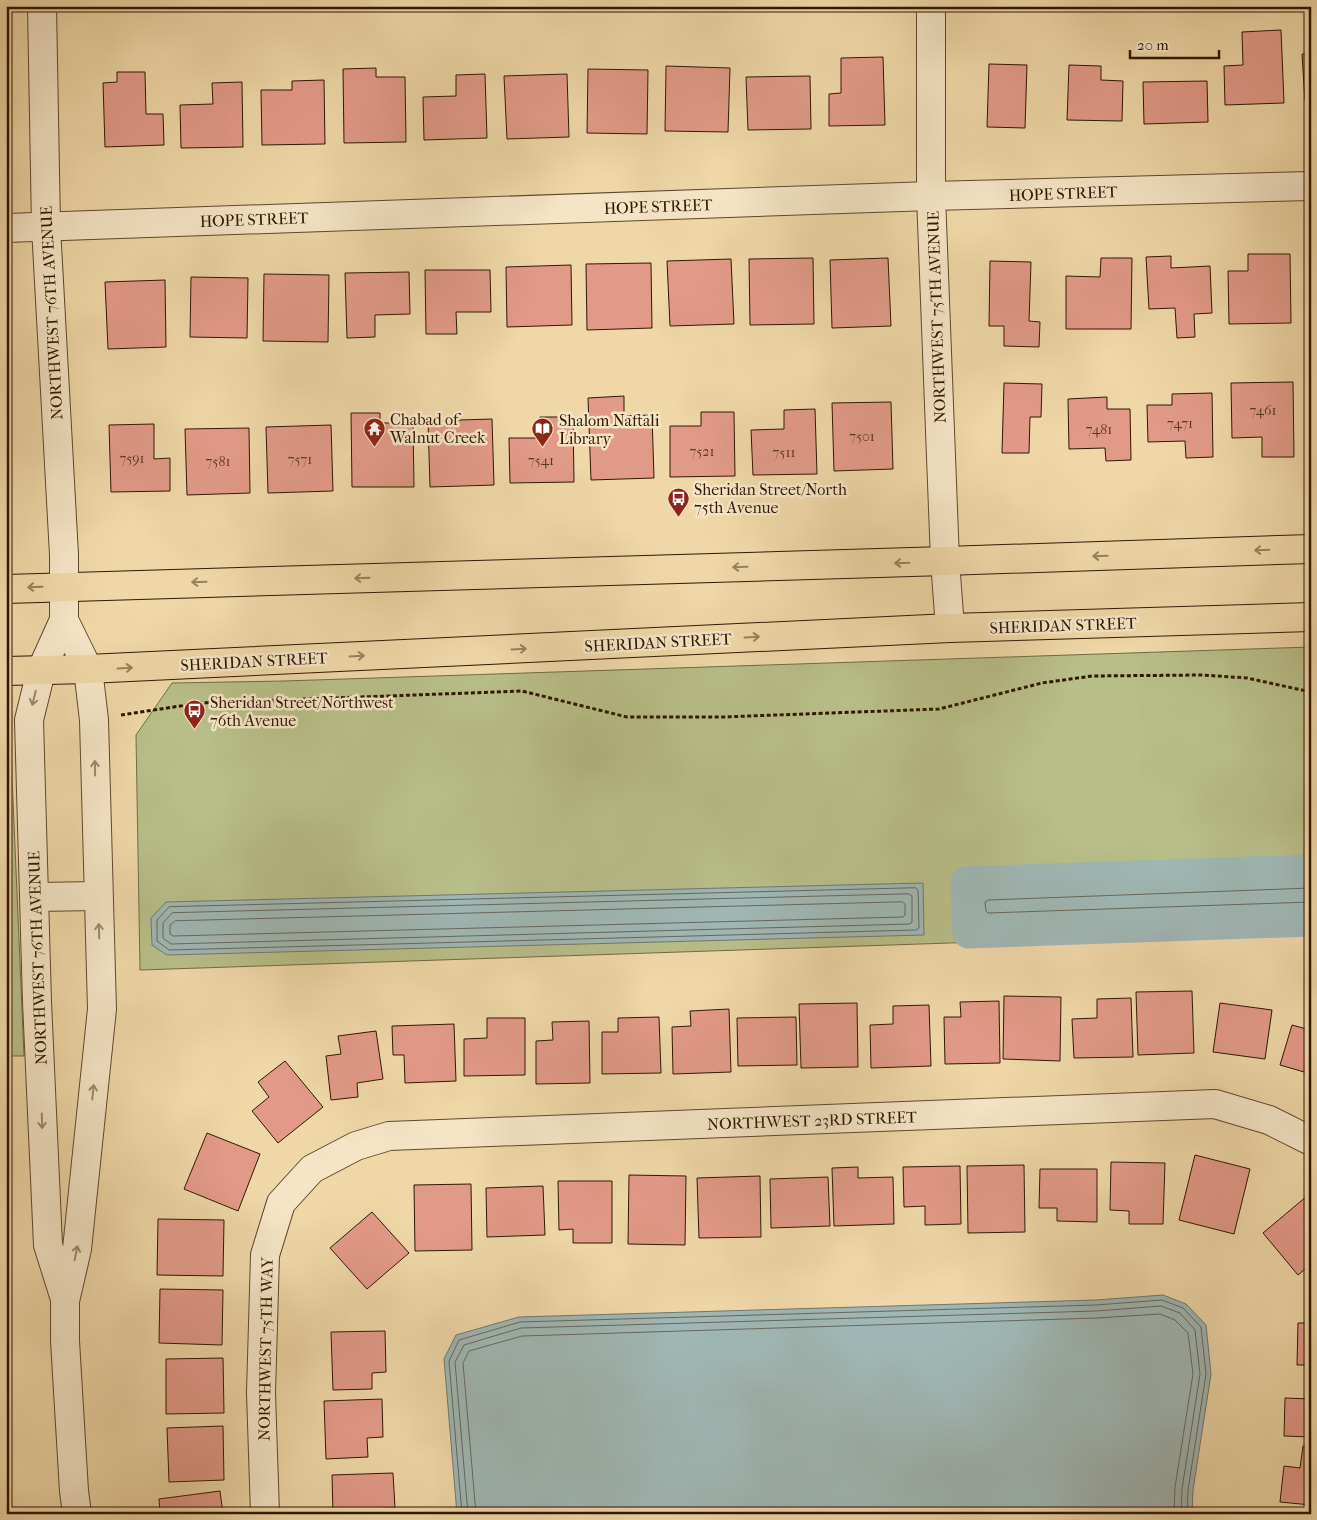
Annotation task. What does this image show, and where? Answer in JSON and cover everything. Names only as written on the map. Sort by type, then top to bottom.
[{"type":"main road","points":[[6,589],[1311,549]]},
{"type":"main road","name":"SHERIDAN STREET","points":[[6,672],[950,628],[1311,617]]},
{"type":"street","name":"NORTHWEST 76TH AVENUE","points":[[42,6],[46,227],[63,536],[64,620],[41,671],[29,720],[48,1245],[65,1301]]},
{"type":"street","name":"NORTHWEST 75TH AVENUE","points":[[931,6],[931,196],[945,561],[950,628]]},
{"type":"street","name":"HOPE STREET","points":[[6,228],[931,196],[1311,186]]},
{"type":"street","name":"NORTHWEST 76TH AVENUE","points":[[64,620],[88,669],[94,720],[102,1008],[77,1249],[65,1301],[65,1341],[77,1514]]},
{"type":"street","points":[[35,898],[98,896]]},
{"type":"street","name":"NORTHWEST 23RD STREET","points":[[312,1170],[356,1146],[389,1136],[1216,1104],[1268,1120],[1311,1141]]},
{"type":"street","name":"NORTHWEST 75TH WAY","points":[[265,1514],[261,1393],[265,1255],[281,1203],[312,1170]]},
{"type":"path","points":[[94,720],[200,703],[522,692],[627,717],[722,717],[939,709],[1042,683],[1092,676],[1220,676],[1247,678],[1311,692]]},
{"type":"green space","points":[[1311,647],[1311,931],[140,970],[136,735],[172,683],[284,681]]},
{"type":"green space","points":[[6,748],[11,753],[24,1056],[6,1056]]},
{"type":"water","points":[[1311,870],[1311,921],[968,933],[966,882]]},
{"type":"water","points":[[923,883],[924,935],[167,955],[152,945],[151,918],[166,902]]},
{"type":"water","points":[[1163,1295],[1186,1304],[1206,1325],[1211,1374],[1193,1490],[1192,1514],[457,1514],[444,1359],[456,1335],[519,1317],[1096,1300]]},
{"type":"building","points":[[101,6],[146,6],[146,7],[101,8]]},
{"type":"building","points":[[1281,30],[1284,103],[1225,105],[1224,66],[1243,65],[1242,32]]},
{"type":"building","points":[[1302,54],[1311,54],[1311,101],[1305,101]]},
{"type":"building","points":[[883,57],[885,125],[829,126],[829,94],[841,93],[841,58]]},
{"type":"building","points":[[989,64],[1027,65],[1025,128],[987,127]]},
{"type":"building","points":[[1069,65],[1101,66],[1101,80],[1123,81],[1122,121],[1067,120]]},
{"type":"building","points":[[666,66],[730,68],[728,132],[665,131]]},
{"type":"building","points":[[376,68],[376,77],[405,77],[406,142],[344,143],[343,69]]},
{"type":"building","points":[[588,69],[648,70],[647,134],[587,133]]},
{"type":"building","points":[[117,72],[145,72],[146,114],[163,114],[164,145],[105,147],[103,83],[117,82]]},
{"type":"building","points":[[485,74],[487,138],[424,140],[423,97],[456,96],[456,75]]},
{"type":"building","points":[[567,74],[569,137],[507,139],[504,76]]},
{"type":"building","points":[[810,76],[811,129],[748,130],[746,77]]},
{"type":"building","points":[[324,80],[325,144],[262,145],[261,90],[292,90],[292,81]]},
{"type":"building","points":[[1207,81],[1208,122],[1144,124],[1143,82]]},
{"type":"building","points":[[242,82],[243,147],[181,148],[180,105],[213,104],[212,83]]},
{"type":"building","points":[[1248,254],[1290,254],[1291,323],[1229,324],[1228,271],[1248,271]]},
{"type":"building","points":[[1171,256],[1171,268],[1210,266],[1212,313],[1194,314],[1195,337],[1177,338],[1175,308],[1149,309],[1146,257]]},
{"type":"building","points":[[813,258],[814,324],[750,325],[749,259]]},
{"type":"building","points":[[888,258],[891,326],[832,328],[830,260]]},
{"type":"building","points":[[1101,258],[1132,258],[1131,329],[1066,329],[1066,276],[1100,277]]},
{"type":"building","points":[[731,259],[734,324],[670,326],[667,261]]},
{"type":"building","points":[[990,261],[1031,262],[1029,321],[1040,322],[1039,347],[1004,346],[1004,326],[989,326]]},
{"type":"building","points":[[651,263],[652,328],[587,330],[586,264]]},
{"type":"building","points":[[571,265],[572,325],[507,327],[506,267]]},
{"type":"building","points":[[425,270],[490,270],[491,312],[456,312],[457,334],[426,334]]},
{"type":"building","points":[[1308,270],[1311,270],[1311,319],[1307,319]]},
{"type":"building","points":[[409,272],[410,314],[375,315],[375,337],[347,338],[345,273]]},
{"type":"building","points":[[264,274],[329,275],[328,342],[263,341]]},
{"type":"building","points":[[191,277],[248,278],[247,338],[190,337]]},
{"type":"building","points":[[165,280],[166,347],[108,349],[105,282]]},
{"type":"building","points":[[1293,382],[1294,457],[1262,457],[1262,437],[1232,438],[1231,383]]},
{"type":"building","points":[[1004,383],[1042,384],[1041,417],[1030,417],[1029,453],[1002,453]]},
{"type":"building","points":[[1212,393],[1213,457],[1186,458],[1185,441],[1148,442],[1147,405],[1172,405],[1172,394]]},
{"type":"building","points":[[1307,395],[1311,395],[1311,435],[1308,436]]},
{"type":"building","points":[[624,396],[624,416],[652,415],[654,478],[591,480],[588,398]]},
{"type":"building","points":[[1107,397],[1107,409],[1130,409],[1131,460],[1106,461],[1105,448],[1069,449],[1068,399]]},
{"type":"building","points":[[891,402],[893,469],[834,471],[832,403]]},
{"type":"building","points":[[815,409],[817,474],[753,475],[751,430],[784,429],[784,410]]},
{"type":"building","points":[[701,412],[734,412],[735,476],[670,477],[670,426],[701,426]]},
{"type":"building","points":[[351,413],[380,413],[380,423],[413,423],[414,487],[352,487]]},
{"type":"building","points":[[540,417],[573,417],[574,482],[510,483],[509,438],[540,438]]},
{"type":"building","points":[[492,419],[494,485],[430,487],[428,421]]},
{"type":"building","points":[[154,424],[154,459],[170,458],[170,491],[111,492],[109,425]]},
{"type":"building","points":[[331,425],[333,491],[268,493],[266,427]]},
{"type":"building","points":[[249,428],[250,493],[187,495],[185,429]]},
{"type":"building","points":[[6,434],[10,435],[7,492],[6,492]]},
{"type":"building","points":[[1192,991],[1194,1053],[1138,1055],[1136,992]]},
{"type":"building","points":[[1004,996],[1061,997],[1060,1061],[1003,1059]]},
{"type":"building","points":[[1131,998],[1133,1057],[1074,1058],[1072,1019],[1097,1018],[1097,999]]},
{"type":"building","points":[[999,1001],[1000,1063],[945,1064],[944,1017],[961,1017],[960,1002]]},
{"type":"building","points":[[857,1003],[858,1067],[801,1068],[799,1004]]},
{"type":"building","points":[[1220,1003],[1272,1010],[1265,1059],[1213,1052]]},
{"type":"building","points":[[929,1005],[931,1066],[871,1068],[870,1025],[893,1024],[893,1006]]},
{"type":"building","points":[[729,1009],[731,1072],[673,1074],[672,1027],[691,1026],[690,1011]]},
{"type":"building","points":[[659,1017],[661,1073],[602,1074],[602,1032],[618,1032],[618,1018]]},
{"type":"building","points":[[796,1017],[797,1065],[738,1066],[737,1018]]},
{"type":"building","points":[[487,1018],[525,1018],[525,1075],[464,1076],[464,1039],[487,1038]]},
{"type":"building","points":[[589,1021],[590,1083],[536,1084],[536,1041],[553,1040],[552,1022]]},
{"type":"building","points":[[454,1024],[456,1081],[405,1083],[404,1055],[393,1055],[392,1026]]},
{"type":"building","points":[[1292,1025],[1310,1030],[1311,1027],[1311,1074],[1280,1065]]},
{"type":"building","points":[[376,1031],[383,1079],[357,1083],[358,1097],[331,1100],[326,1056],[341,1054],[338,1036]]},
{"type":"building","points":[[285,1061],[323,1107],[278,1143],[252,1111],[269,1097],[258,1082]]},
{"type":"building","points":[[207,1133],[260,1154],[238,1211],[184,1189]]},
{"type":"building","points":[[1195,1155],[1250,1169],[1234,1234],[1179,1220]]},
{"type":"building","points":[[1111,1162],[1165,1163],[1163,1224],[1129,1224],[1129,1211],[1110,1210]]},
{"type":"building","points":[[1024,1165],[1025,1232],[968,1233],[967,1166]]},
{"type":"building","points":[[960,1166],[961,1224],[925,1225],[925,1206],[904,1207],[903,1167]]},
{"type":"building","points":[[858,1167],[858,1178],[893,1177],[894,1224],[834,1226],[832,1168]]},
{"type":"building","points":[[1040,1169],[1097,1169],[1097,1222],[1057,1221],[1057,1208],[1039,1208]]},
{"type":"building","points":[[629,1175],[686,1176],[685,1245],[628,1244]]},
{"type":"building","points":[[760,1176],[761,1237],[699,1238],[697,1178]]},
{"type":"building","points":[[828,1177],[830,1226],[771,1228],[770,1179]]},
{"type":"building","points":[[558,1181],[612,1181],[612,1243],[573,1243],[573,1229],[559,1230]]},
{"type":"building","points":[[471,1184],[472,1250],[415,1251],[414,1185]]},
{"type":"building","points":[[543,1186],[545,1235],[487,1237],[486,1188]]},
{"type":"building","points":[[1307,1196],[1311,1201],[1311,1264],[1298,1275],[1263,1233]]},
{"type":"building","points":[[372,1212],[409,1253],[367,1289],[330,1248]]},
{"type":"building","points":[[158,1219],[224,1220],[223,1276],[157,1275]]},
{"type":"building","points":[[160,1289],[223,1290],[222,1345],[159,1343]]},
{"type":"building","points":[[1298,1323],[1311,1323],[1311,1365],[1297,1365]]},
{"type":"building","points":[[385,1331],[386,1372],[372,1373],[372,1389],[333,1390],[331,1332]]},
{"type":"building","points":[[223,1358],[224,1413],[166,1414],[166,1359]]},
{"type":"building","points":[[1285,1398],[1311,1399],[1311,1437],[1284,1436]]},
{"type":"building","points":[[382,1399],[383,1437],[367,1438],[368,1457],[326,1459],[324,1401]]},
{"type":"building","points":[[223,1426],[224,1480],[169,1482],[167,1428]]},
{"type":"building","points":[[1303,1446],[1311,1447],[1311,1505],[1280,1502],[1284,1466],[1300,1468]]},
{"type":"building","points":[[393,1473],[395,1508],[385,1508],[386,1514],[333,1514],[332,1475]]},
{"type":"building","points":[[220,1491],[223,1514],[160,1514],[159,1499]]},
{"type":"waterway","points":[[1311,870],[966,882],[968,933],[1311,921]]},
{"type":"place","name":"Chabad of Walnut Creek","points":[[374,447]]},
{"type":"place","name":"Shalom Naftali Library","points":[[543,448]]},
{"type":"place","name":"Sheridan Street/North 75th Avenue","points":[[678,517]]},
{"type":"place","name":"Sheridan Street/Northwest 76th Avenue","points":[[194,730]]}]
